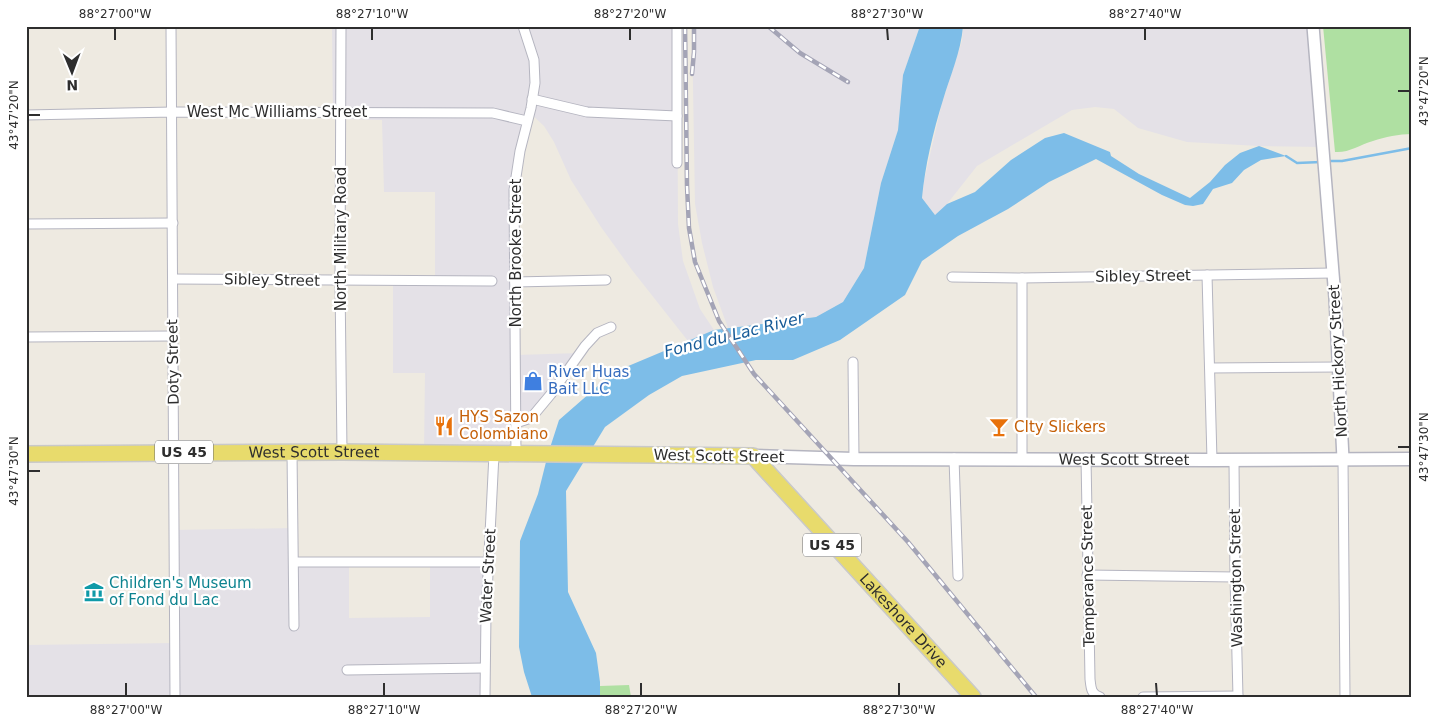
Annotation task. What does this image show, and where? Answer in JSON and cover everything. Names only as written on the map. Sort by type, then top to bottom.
[{"type":"main road","name":"West Scott Street","points":[[26,454],[342,452],[854,458],[1412,459]]},
{"type":"main road","name":"Lakeshore Drive","points":[[753,456],[973,697]]},
{"type":"street","name":"Doty Street","points":[[172,26],[175,697]]},
{"type":"street","name":"North Military Road","points":[[341,26],[340,281],[342,452]]},
{"type":"street","name":"North Brooke Street","points":[[516,455],[514,183],[535,82],[534,65],[523,26]]},
{"type":"street","points":[[677,26],[677,164]]},
{"type":"street","name":"North Hickory Street","points":[[1313,26],[1339,367],[1343,460],[1345,697]]},
{"type":"street","points":[[532,99],[588,112],[677,116]]},
{"type":"street","name":"West Mc Williams Street","points":[[26,115],[173,112],[493,113],[527,121]]},
{"type":"street","points":[[26,224],[173,223]]},
{"type":"street","name":"Sibley Street","points":[[952,277],[1022,278],[1333,272]]},
{"type":"street","points":[[1207,275],[1212,460]]},
{"type":"street","points":[[1022,278],[1022,459]]},
{"type":"street","name":"Sibley Street","points":[[173,279],[492,281]]},
{"type":"street","points":[[515,282],[606,280]]},
{"type":"street","points":[[516,423],[531,418],[551,394],[585,346],[597,333],[611,327]]},
{"type":"street","points":[[26,337],[173,336]]},
{"type":"street","points":[[853,362],[854,458]]},
{"type":"street","points":[[1210,368],[1339,367]]},
{"type":"street","points":[[292,452],[294,626]]},
{"type":"street","name":"Water Street","points":[[485,697],[484,668],[494,454]]},
{"type":"street","points":[[954,458],[958,576]]},
{"type":"street","name":"Temperance Street","points":[[1086,458],[1090,680],[1097,695]]},
{"type":"street","name":"Washington Street","points":[[1234,460],[1238,697]]},
{"type":"street","points":[[294,562],[488,562]]},
{"type":"street","points":[[1087,576],[1235,577]]},
{"type":"street","points":[[347,670],[484,668]]},
{"type":"street","points":[[1143,697],[1238,697]]},
{"type":"shaded area","points":[[332,26],[677,26],[678,224],[683,261],[700,309],[714,330],[688,341],[601,227],[571,180],[554,142],[544,126],[530,113],[515,175],[516,355],[580,353],[531,418],[516,423],[516,455],[424,453],[425,373],[393,373],[393,281],[435,281],[435,192],[384,192],[382,120],[333,119]]},
{"type":"shaded area","points":[[692,26],[920,26],[903,75],[898,130],[881,183],[864,268],[843,302],[816,317],[728,328],[713,287],[695,204]]},
{"type":"shaded area","points":[[963,26],[1313,26],[1323,147],[1187,142],[1138,128],[1114,109],[1095,107],[1072,110],[977,166],[947,204],[935,215],[922,198],[924,181],[942,103],[962,41]]},
{"type":"shaded area","points":[[293,528],[294,562],[349,562],[349,618],[430,617],[430,563],[488,562],[487,697],[26,697],[26,645],[175,643],[173,530]]},
{"type":"green space","points":[[1323,26],[1412,26],[1412,134],[1387,137],[1349,150],[1335,152]]},
{"type":"green space","points":[[629,685],[631,697],[600,697],[600,686]]},
{"type":"water","name":"Fond du Lac River","points":[[920,26],[963,26],[958,55],[936,124],[925,174],[922,198],[935,215],[947,204],[975,192],[1011,160],[1045,138],[1064,133],[1110,152],[1111,156],[1139,174],[1190,198],[1240,153],[1259,146],[1286,156],[1261,160],[1244,170],[1232,183],[1213,189],[1203,204],[1193,206],[1185,205],[1162,195],[1096,159],[1049,182],[1008,209],[958,236],[922,261],[905,295],[840,340],[793,360],[756,360],[682,376],[649,395],[605,427],[566,491],[568,592],[596,653],[600,697],[532,697],[519,647],[520,541],[538,494],[559,420],[614,372],[714,330],[816,317],[843,302],[864,268],[881,183],[898,130],[903,75]]},
{"type":"waterway","points":[[1327,161],[1342,161],[1412,148]]},
{"type":"waterway","points":[[1286,156],[1297,163],[1321,162]]},
{"type":"railway","points":[[685,26],[689,228],[695,262],[719,321],[754,374],[908,542],[1036,697]]},
{"type":"railway","points":[[692,74],[694,26]]},
{"type":"railway","points":[[768,26],[800,53],[848,82]]},
{"type":"place","name":"River Huas Bait LLC","points":[[533,381]]},
{"type":"place","name":"HYS Sazon Colombiano","points":[[444,426]]},
{"type":"place","name":"CIty Slickers","points":[[999,427]]},
{"type":"place","name":"Children's Museum of Fond du Lac","points":[[94,592]]}]
